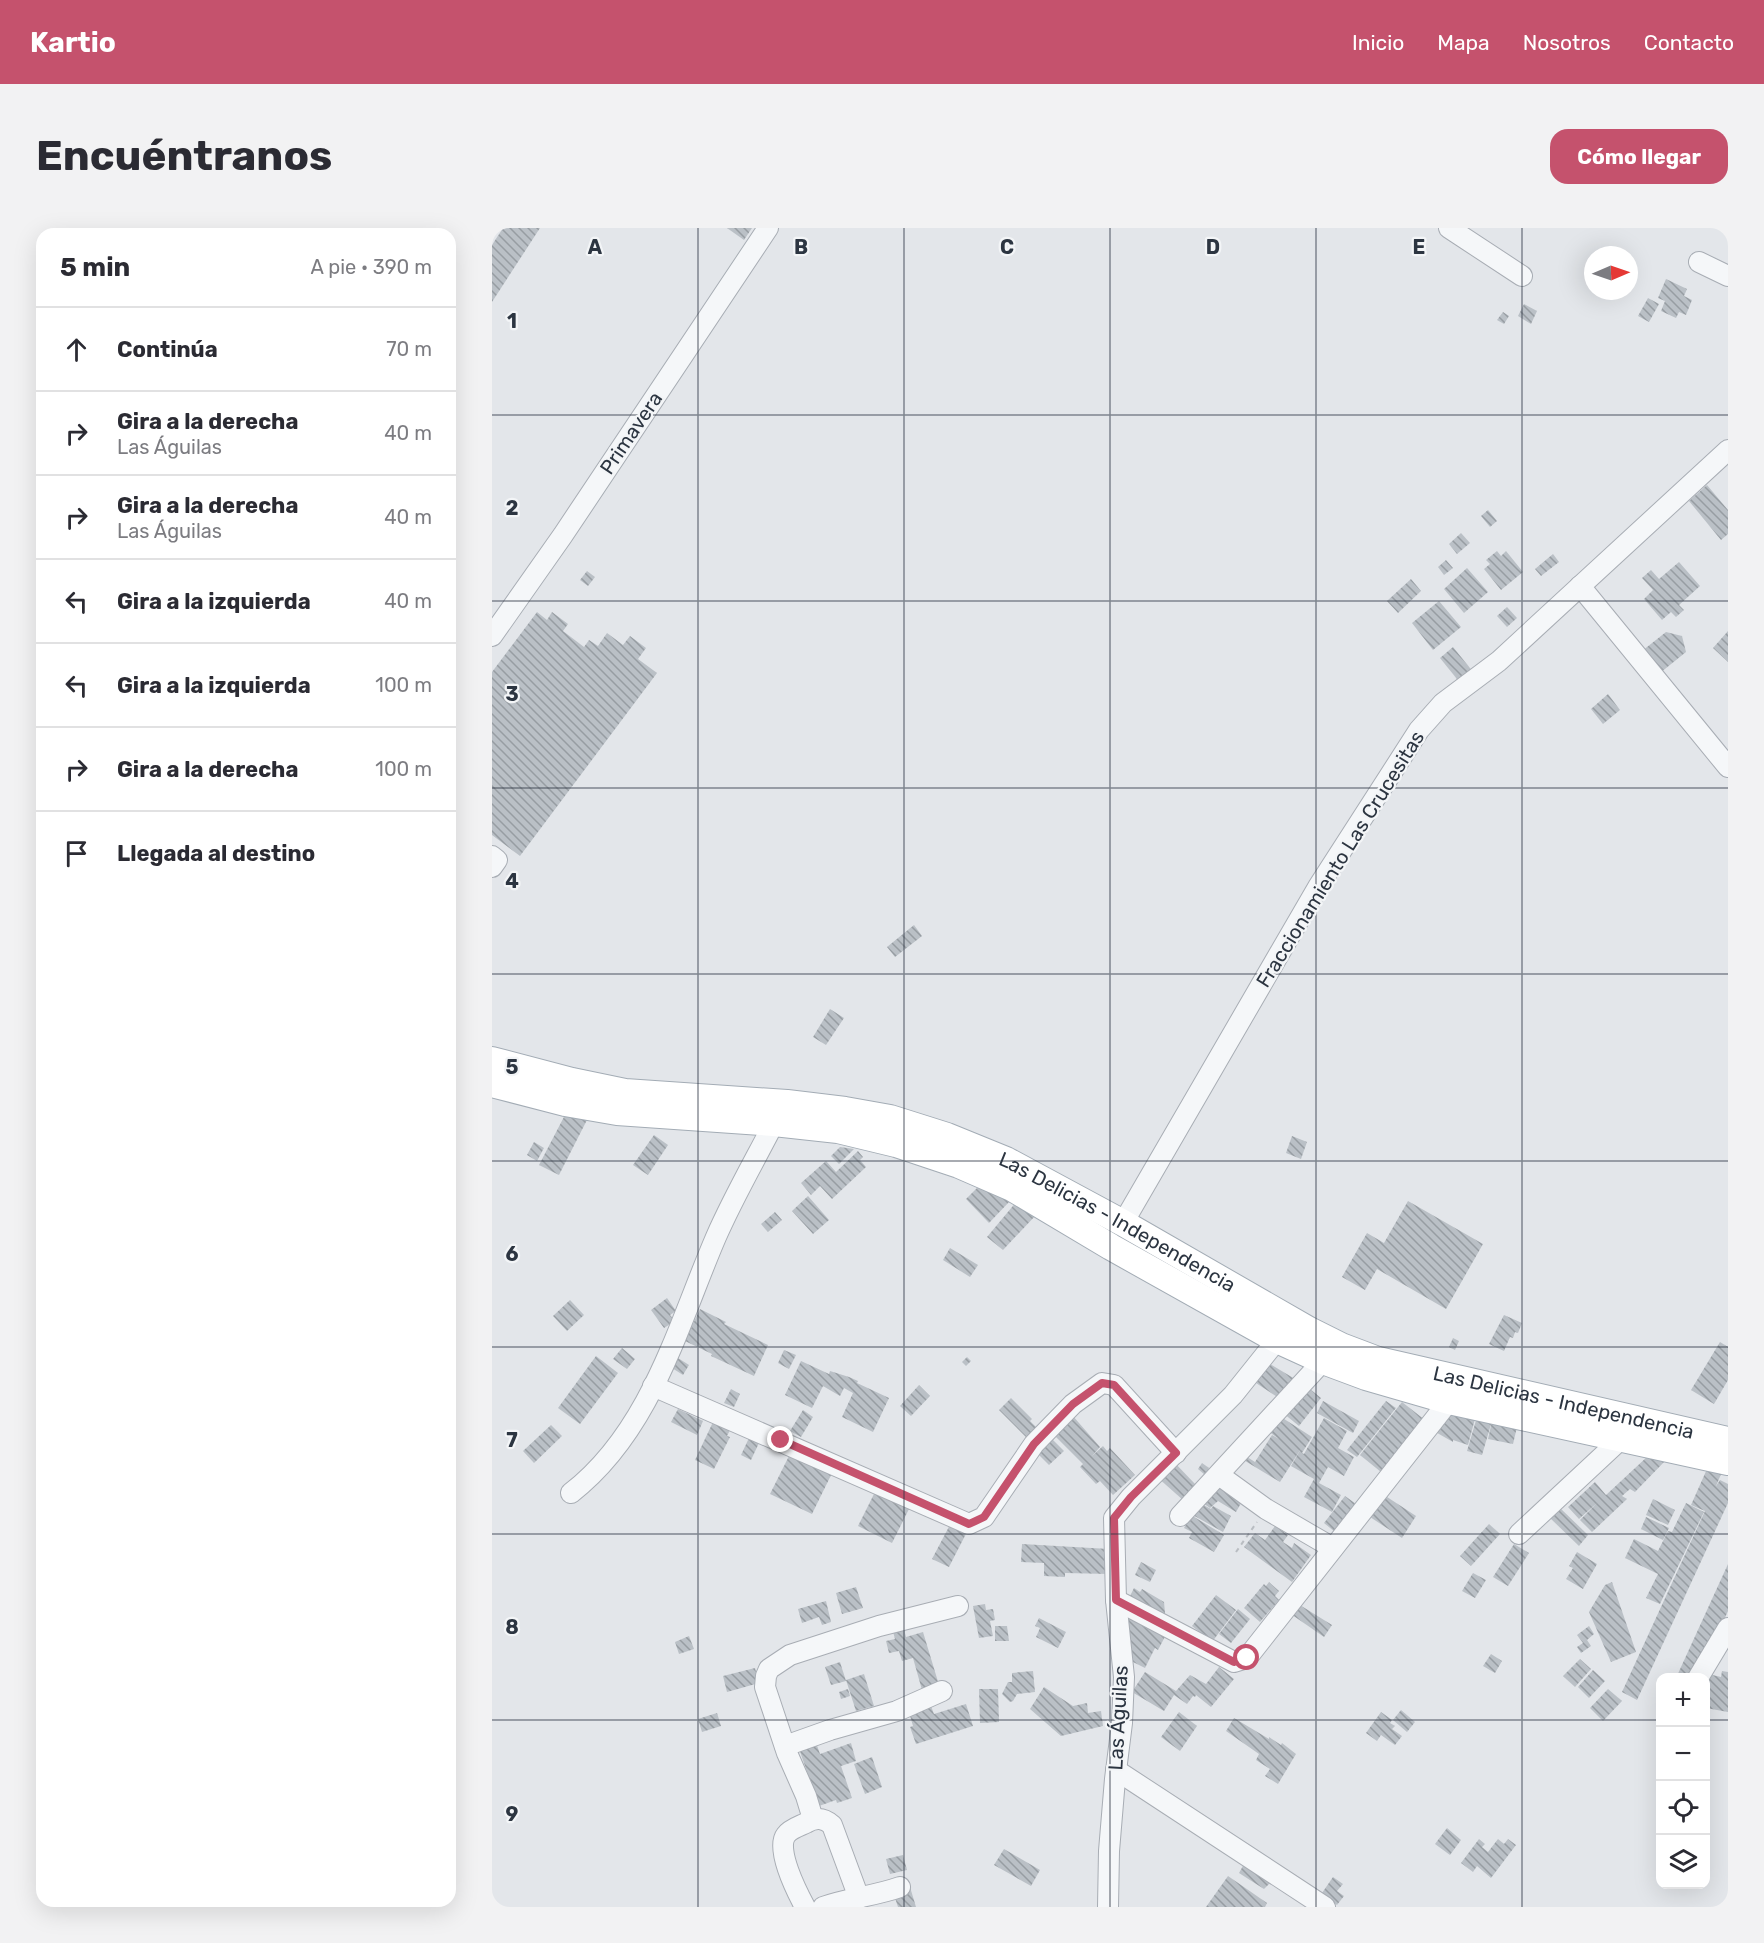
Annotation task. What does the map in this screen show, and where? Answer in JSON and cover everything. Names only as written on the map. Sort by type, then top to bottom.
[{"type":"main road","name":"Las Delicias - Independencia","points":[[492,1060],[625,1092],[787,1103],[890,1118],[947,1136],[1006,1161],[1123,1223],[1341,1346],[1378,1360],[1728,1440]]},
{"type":"main road","name":"Las Delicias - Independencia","points":[[492,1084],[617,1112],[774,1122],[838,1130],[896,1144],[959,1165],[1012,1188],[1111,1247],[1277,1340],[1323,1361],[1366,1377],[1449,1401],[1728,1462]]},
{"type":"main road","points":[[1160,1274],[1174,1252]]},
{"type":"street","name":"Primavera","points":[[492,636],[563,535],[768,228]]},
{"type":"street","points":[[1449,228],[1522,276]]},
{"type":"street","points":[[1698,262],[1728,276]]},
{"type":"street","name":"Fraccionamiento Las Crucesitas","points":[[1123,1223],[1318,887],[1419,730],[1443,704],[1499,661],[1728,450]]},
{"type":"street","points":[[1580,586],[1728,767]]},
{"type":"street","points":[[492,856],[497,860],[492,867]]},
{"type":"street","points":[[571,1493],[586,1482],[609,1456],[635,1419],[670,1351],[717,1235],[774,1122]]},
{"type":"street","name":"Las Águilas","points":[[1108,1907],[1109,1851],[1122,1723],[1124,1677],[1116,1600],[1114,1518],[1131,1497],[1233,1395],[1277,1340]]},
{"type":"street","points":[[1180,1516],[1323,1361]]},
{"type":"street","points":[[653,1386],[969,1524],[984,1517],[1034,1444],[1073,1404],[1102,1383],[1114,1385],[1176,1453]]},
{"type":"street","points":[[1116,1600],[1234,1662],[1247,1658],[1449,1401]]},
{"type":"street","points":[[1519,1534],[1621,1439]]},
{"type":"street","points":[[1219,1475],[1266,1509],[1333,1548]]},
{"type":"street","points":[[859,1898],[832,1825],[819,1819],[806,1796],[785,1746],[765,1688],[766,1676],[769,1669],[790,1655],[879,1626],[958,1606]]},
{"type":"street","points":[[1700,1673],[1728,1628]]},
{"type":"street","points":[[785,1746],[830,1730],[897,1711],[942,1691]]},
{"type":"street","points":[[1116,1770],[1325,1907]]},
{"type":"street","points":[[804,1907],[786,1863],[782,1842],[787,1833],[819,1819]]},
{"type":"street","points":[[823,1907],[900,1887]]},
{"type":"path","points":[[1236,1552],[1266,1509]]},
{"type":"building","points":[[503,228],[540,228],[492,302],[492,245]]},
{"type":"building","points":[[727,228],[752,228],[744,240]]},
{"type":"building","points":[[1666,279],[1687,289],[1684,296],[1692,300],[1686,315],[1679,312],[1676,318],[1661,311],[1665,301],[1658,298]]},
{"type":"building","points":[[1648,298],[1659,304],[1649,322],[1638,316]]},
{"type":"building","points":[[1524,304],[1537,311],[1531,324],[1518,316]]},
{"type":"building","points":[[1503,312],[1509,316],[1504,324],[1497,320]]},
{"type":"building","points":[[1707,485],[1728,510],[1728,534],[1721,540],[1689,501]]},
{"type":"building","points":[[1488,510],[1497,521],[1490,527],[1481,516]]},
{"type":"building","points":[[1461,533],[1470,543],[1457,554],[1449,544]]},
{"type":"building","points":[[1497,551],[1501,556],[1506,551],[1523,572],[1501,590],[1484,569],[1490,564],[1486,560]]},
{"type":"building","points":[[1553,554],[1559,562],[1541,576],[1535,569]]},
{"type":"building","points":[[1446,560],[1453,568],[1444,575],[1438,567]]},
{"type":"building","points":[[1679,562],[1700,586],[1679,605],[1684,610],[1676,617],[1671,612],[1662,620],[1644,599],[1653,590],[1642,578],[1651,570],[1659,579]]},
{"type":"building","points":[[1467,568],[1488,592],[1464,613],[1444,589]]},
{"type":"building","points":[[587,571],[595,577],[588,586],[580,580]]},
{"type":"building","points":[[1411,579],[1421,591],[1398,613],[1387,601]]},
{"type":"building","points":[[1439,601],[1461,627],[1433,650],[1412,623]]},
{"type":"building","points":[[1507,607],[1517,618],[1507,627],[1497,616]]},
{"type":"building","points":[[537,612],[547,620],[552,612],[568,624],[563,631],[584,647],[589,640],[598,646],[607,633],[623,645],[630,636],[646,648],[638,659],[657,673],[520,856],[492,835],[492,672]]},
{"type":"building","points":[[1728,631],[1728,662],[1713,648]]},
{"type":"building","points":[[1666,632],[1682,636],[1686,652],[1660,673],[1642,651]]},
{"type":"building","points":[[1453,647],[1474,673],[1461,684],[1440,658]]},
{"type":"building","points":[[1608,694],[1620,710],[1603,724],[1591,709]]},
{"type":"building","points":[[914,925],[922,936],[895,957],[887,947]]},
{"type":"building","points":[[830,1009],[844,1018],[826,1045],[813,1037]]},
{"type":"building","points":[[566,1113],[588,1118],[559,1175],[539,1165]]},
{"type":"building","points":[[654,1135],[668,1145],[648,1175],[633,1165]]},
{"type":"building","points":[[1292,1136],[1307,1142],[1301,1159],[1286,1153]]},
{"type":"building","points":[[534,1142],[544,1148],[537,1161],[527,1155]]},
{"type":"building","points":[[840,1147],[854,1149],[839,1164],[831,1156]]},
{"type":"building","points":[[858,1151],[863,1157],[860,1160],[866,1167],[832,1199],[820,1186],[811,1195],[801,1183],[826,1161],[836,1172]]},
{"type":"building","points":[[982,1183],[1010,1201],[989,1223],[966,1199]]},
{"type":"building","points":[[808,1196],[829,1220],[813,1234],[792,1211]]},
{"type":"building","points":[[1017,1201],[1037,1214],[1003,1250],[987,1237]]},
{"type":"building","points":[[1408,1201],[1483,1244],[1446,1309],[1377,1269],[1365,1290],[1342,1277],[1367,1233],[1384,1243]]},
{"type":"building","points":[[775,1212],[782,1220],[768,1232],[761,1224]]},
{"type":"building","points":[[950,1248],[978,1265],[970,1277],[943,1260]]},
{"type":"building","points":[[667,1298],[676,1311],[670,1315],[675,1321],[664,1328],[651,1310]]},
{"type":"building","points":[[570,1300],[584,1315],[567,1331],[553,1316]]},
{"type":"building","points":[[700,1309],[726,1322],[724,1324],[768,1345],[754,1376],[685,1341]]},
{"type":"building","points":[[1504,1315],[1522,1323],[1518,1333],[1515,1332],[1513,1338],[1510,1337],[1504,1351],[1489,1344]]},
{"type":"building","points":[[1453,1338],[1459,1341],[1455,1350],[1449,1347]]},
{"type":"building","points":[[1720,1342],[1728,1347],[1728,1380],[1714,1404],[1691,1390]]},
{"type":"building","points":[[622,1348],[635,1359],[627,1369],[613,1359]]},
{"type":"building","points":[[784,1350],[796,1355],[789,1369],[778,1363]]},
{"type":"building","points":[[596,1356],[618,1373],[580,1424],[558,1408]]},
{"type":"building","points":[[967,1357],[971,1361],[966,1366],[962,1362]]},
{"type":"building","points":[[678,1358],[689,1365],[683,1375],[672,1368]]},
{"type":"building","points":[[801,1361],[829,1374],[830,1371],[849,1377],[889,1398],[873,1432],[842,1417],[853,1393],[844,1388],[840,1396],[823,1386],[812,1408],[785,1395]]},
{"type":"building","points":[[1265,1361],[1295,1379],[1282,1400],[1253,1381]]},
{"type":"building","points":[[919,1385],[930,1396],[911,1416],[900,1406]]},
{"type":"building","points":[[1305,1385],[1321,1398],[1299,1426],[1283,1413]]},
{"type":"building","points":[[731,1389],[740,1394],[734,1407],[724,1403]]},
{"type":"building","points":[[1011,1398],[1032,1419],[1030,1421],[1038,1429],[1028,1439],[999,1410]]},
{"type":"building","points":[[1323,1401],[1359,1421],[1353,1433],[1317,1413]]},
{"type":"building","points":[[1386,1401],[1396,1408],[1357,1457],[1347,1450]]},
{"type":"building","points":[[1402,1402],[1425,1420],[1381,1472],[1360,1455]]},
{"type":"building","points":[[678,1409],[703,1421],[697,1435],[671,1422]]},
{"type":"building","points":[[803,1410],[813,1417],[801,1437],[790,1431]]},
{"type":"building","points":[[1448,1411],[1475,1419],[1468,1445],[1453,1440],[1453,1442],[1432,1430]]},
{"type":"building","points":[[1072,1415],[1100,1447],[1092,1456],[1103,1446],[1107,1451],[1110,1448],[1135,1475],[1113,1495],[1100,1481],[1096,1484],[1080,1467],[1083,1464],[1053,1434]]},
{"type":"building","points":[[1278,1415],[1312,1437],[1302,1453],[1304,1454],[1324,1418],[1347,1431],[1338,1448],[1354,1457],[1344,1476],[1328,1467],[1319,1483],[1341,1495],[1332,1512],[1304,1497],[1314,1479],[1291,1466],[1302,1447],[1280,1482],[1242,1459],[1244,1455],[1255,1462],[1272,1435],[1279,1439],[1268,1431]]},
{"type":"building","points":[[1477,1417],[1492,1421],[1482,1455],[1467,1451]]},
{"type":"building","points":[[1492,1421],[1517,1427],[1513,1444],[1488,1439]]},
{"type":"building","points":[[713,1422],[730,1430],[727,1436],[730,1437],[714,1469],[695,1460]]},
{"type":"building","points":[[551,1425],[562,1436],[534,1463],[523,1451]]},
{"type":"building","points":[[749,1438],[759,1443],[751,1460],[741,1455]]},
{"type":"building","points":[[1052,1439],[1064,1451],[1049,1465],[1037,1453]]},
{"type":"building","points":[[793,1448],[835,1467],[812,1514],[770,1494]]},
{"type":"building","points":[[1648,1456],[1665,1461],[1635,1492],[1630,1489],[1622,1496],[1627,1499],[1592,1532],[1580,1520],[1597,1503],[1579,1519],[1568,1507],[1595,1482],[1606,1495]]},
{"type":"building","points":[[1172,1460],[1196,1485],[1183,1500],[1157,1477]]},
{"type":"building","points":[[1202,1463],[1209,1468],[1205,1475],[1198,1469]]},
{"type":"building","points":[[1707,1469],[1722,1472],[1716,1486],[1720,1480],[1728,1484],[1728,1503],[1637,1700],[1622,1692],[1705,1511],[1691,1505]]},
{"type":"building","points":[[1218,1483],[1244,1498],[1236,1512],[1218,1501],[1210,1508],[1200,1501]]},
{"type":"building","points":[[878,1486],[911,1505],[892,1543],[858,1526]]},
{"type":"building","points":[[1381,1493],[1416,1516],[1402,1538],[1367,1515]]},
{"type":"building","points":[[1345,1496],[1356,1504],[1335,1532],[1324,1523]]},
{"type":"building","points":[[1653,1499],[1675,1510],[1668,1525],[1646,1515]]},
{"type":"building","points":[[1198,1502],[1211,1509],[1213,1506],[1231,1516],[1223,1532],[1191,1514]]},
{"type":"building","points":[[1686,1503],[1704,1512],[1660,1604],[1646,1598],[1658,1574],[1625,1558],[1634,1539],[1658,1551],[1668,1531],[1672,1532]]},
{"type":"building","points":[[1559,1507],[1588,1535],[1579,1546],[1549,1517]]},
{"type":"building","points":[[1191,1515],[1224,1535],[1214,1552],[1189,1538],[1192,1532],[1184,1528]]},
{"type":"building","points":[[1646,1517],[1669,1528],[1663,1540],[1641,1529]]},
{"type":"building","points":[[953,1519],[969,1528],[949,1567],[932,1559]]},
{"type":"building","points":[[1489,1524],[1500,1534],[1471,1566],[1460,1556]]},
{"type":"building","points":[[1275,1526],[1288,1535],[1283,1542],[1292,1548],[1294,1543],[1311,1555],[1292,1582],[1244,1547],[1255,1533],[1265,1540]]},
{"type":"building","points":[[1022,1544],[1109,1549],[1109,1574],[1065,1573],[1065,1577],[1044,1576],[1044,1563],[1021,1562]]},
{"type":"building","points":[[1514,1544],[1529,1553],[1508,1586],[1493,1577]]},
{"type":"building","points":[[1577,1552],[1597,1564],[1583,1589],[1566,1579],[1573,1568],[1569,1566]]},
{"type":"building","points":[[1141,1562],[1156,1570],[1150,1582],[1135,1575]]},
{"type":"building","points":[[1728,1564],[1728,1611],[1699,1673],[1678,1673]]},
{"type":"building","points":[[1473,1573],[1486,1580],[1475,1598],[1462,1591]]},
{"type":"building","points":[[1269,1582],[1279,1591],[1275,1596],[1279,1600],[1260,1622],[1244,1608],[1264,1584],[1266,1586]]},
{"type":"building","points":[[1612,1582],[1636,1652],[1611,1662],[1589,1612],[1605,1585]]},
{"type":"building","points":[[856,1587],[863,1608],[842,1614],[836,1593]]},
{"type":"building","points":[[1134,1588],[1140,1592],[1142,1589],[1164,1602],[1165,1613],[1162,1617],[1129,1598]]},
{"type":"building","points":[[1216,1595],[1236,1610],[1212,1642],[1192,1626]]},
{"type":"building","points":[[826,1601],[831,1622],[822,1625],[819,1617],[802,1623],[798,1609]]},
{"type":"building","points":[[1295,1602],[1332,1625],[1324,1637],[1288,1612]]},
{"type":"building","points":[[985,1604],[986,1610],[993,1609],[995,1620],[990,1621],[993,1636],[979,1638],[973,1606]]},
{"type":"building","points":[[1238,1609],[1250,1619],[1231,1643],[1219,1634]]},
{"type":"building","points":[[1127,1612],[1167,1633],[1158,1650],[1155,1648],[1145,1668],[1127,1659]]},
{"type":"building","points":[[1039,1618],[1066,1632],[1058,1648],[1036,1637],[1040,1628],[1035,1626]]},
{"type":"building","points":[[903,1625],[906,1637],[923,1632],[939,1685],[922,1690],[913,1658],[902,1661],[899,1651],[889,1653],[886,1641],[895,1639],[892,1628]]},
{"type":"building","points":[[995,1626],[1007,1626],[1009,1641],[995,1641]]},
{"type":"building","points":[[1589,1626],[1594,1634],[1587,1640],[1591,1646],[1581,1653],[1577,1647],[1583,1643],[1577,1635]]},
{"type":"building","points":[[689,1636],[694,1649],[679,1654],[675,1642]]},
{"type":"building","points":[[1491,1654],[1502,1661],[1495,1673],[1483,1666]]},
{"type":"building","points":[[1580,1659],[1591,1669],[1575,1687],[1563,1676]]},
{"type":"building","points":[[840,1662],[846,1681],[831,1685],[825,1667]]},
{"type":"building","points":[[1219,1667],[1234,1679],[1211,1707],[1196,1695],[1187,1704],[1174,1695],[1164,1711],[1132,1692],[1145,1672],[1176,1691],[1190,1675],[1206,1684]]},
{"type":"building","points":[[755,1668],[759,1683],[727,1692],[723,1676]]},
{"type":"building","points":[[1593,1670],[1605,1681],[1589,1698],[1578,1687]]},
{"type":"building","points":[[1033,1671],[1035,1692],[1017,1694],[1010,1702],[1002,1694],[1008,1682],[1012,1682],[1012,1673]]},
{"type":"building","points":[[1722,1671],[1728,1672],[1728,1712],[1710,1709],[1710,1674],[1721,1677]]},
{"type":"building","points":[[864,1674],[874,1706],[856,1711],[846,1680]]},
{"type":"building","points":[[1044,1687],[1073,1706],[1087,1703],[1088,1713],[1101,1711],[1103,1726],[1061,1736],[1030,1709]]},
{"type":"building","points":[[848,1689],[850,1696],[841,1699],[839,1692]]},
{"type":"building","points":[[979,1689],[998,1689],[999,1722],[980,1723]]},
{"type":"building","points":[[1608,1689],[1622,1701],[1603,1721],[1590,1708]]},
{"type":"building","points":[[929,1701],[934,1714],[966,1704],[973,1726],[916,1744],[910,1727],[913,1726],[908,1709]]},
{"type":"building","points":[[1401,1710],[1415,1722],[1407,1732],[1393,1720]]},
{"type":"building","points":[[1179,1712],[1197,1726],[1180,1751],[1161,1737]]},
{"type":"building","points":[[1381,1712],[1392,1720],[1390,1723],[1395,1726],[1392,1729],[1402,1736],[1395,1745],[1381,1735],[1377,1741],[1366,1733]]},
{"type":"building","points":[[717,1713],[721,1726],[702,1732],[698,1719]]},
{"type":"building","points":[[1234,1718],[1269,1739],[1269,1737],[1281,1745],[1282,1743],[1296,1754],[1278,1784],[1265,1776],[1270,1769],[1256,1760],[1259,1754],[1226,1731]]},
{"type":"building","points":[[814,1737],[820,1754],[851,1743],[856,1761],[841,1766],[852,1798],[837,1803],[836,1800],[819,1806],[797,1743]]},
{"type":"building","points":[[872,1757],[882,1787],[865,1794],[854,1764]]},
{"type":"building","points":[[1447,1828],[1461,1840],[1450,1855],[1435,1844]]},
{"type":"building","points":[[1479,1839],[1485,1844],[1482,1847],[1488,1852],[1498,1839],[1504,1844],[1508,1839],[1516,1845],[1491,1878],[1477,1866],[1473,1872],[1461,1863]]},
{"type":"building","points":[[1004,1849],[1040,1870],[1031,1886],[994,1865]]},
{"type":"building","points":[[903,1855],[907,1870],[890,1874],[886,1859]]},
{"type":"building","points":[[1244,1864],[1272,1881],[1264,1889],[1239,1873]]},
{"type":"building","points":[[1228,1876],[1267,1903],[1265,1907],[1206,1907]]},
{"type":"building","points":[[1333,1877],[1343,1884],[1337,1891],[1344,1896],[1337,1905],[1322,1893]]},
{"type":"building","points":[[910,1887],[916,1907],[898,1907],[893,1892]]},
{"type":"route","points":[[781,1440],[969,1524],[984,1517],[1034,1444],[1073,1404],[1102,1383],[1114,1385],[1176,1453],[1131,1497],[1114,1518],[1116,1600],[1234,1662],[1247,1658]]}]
